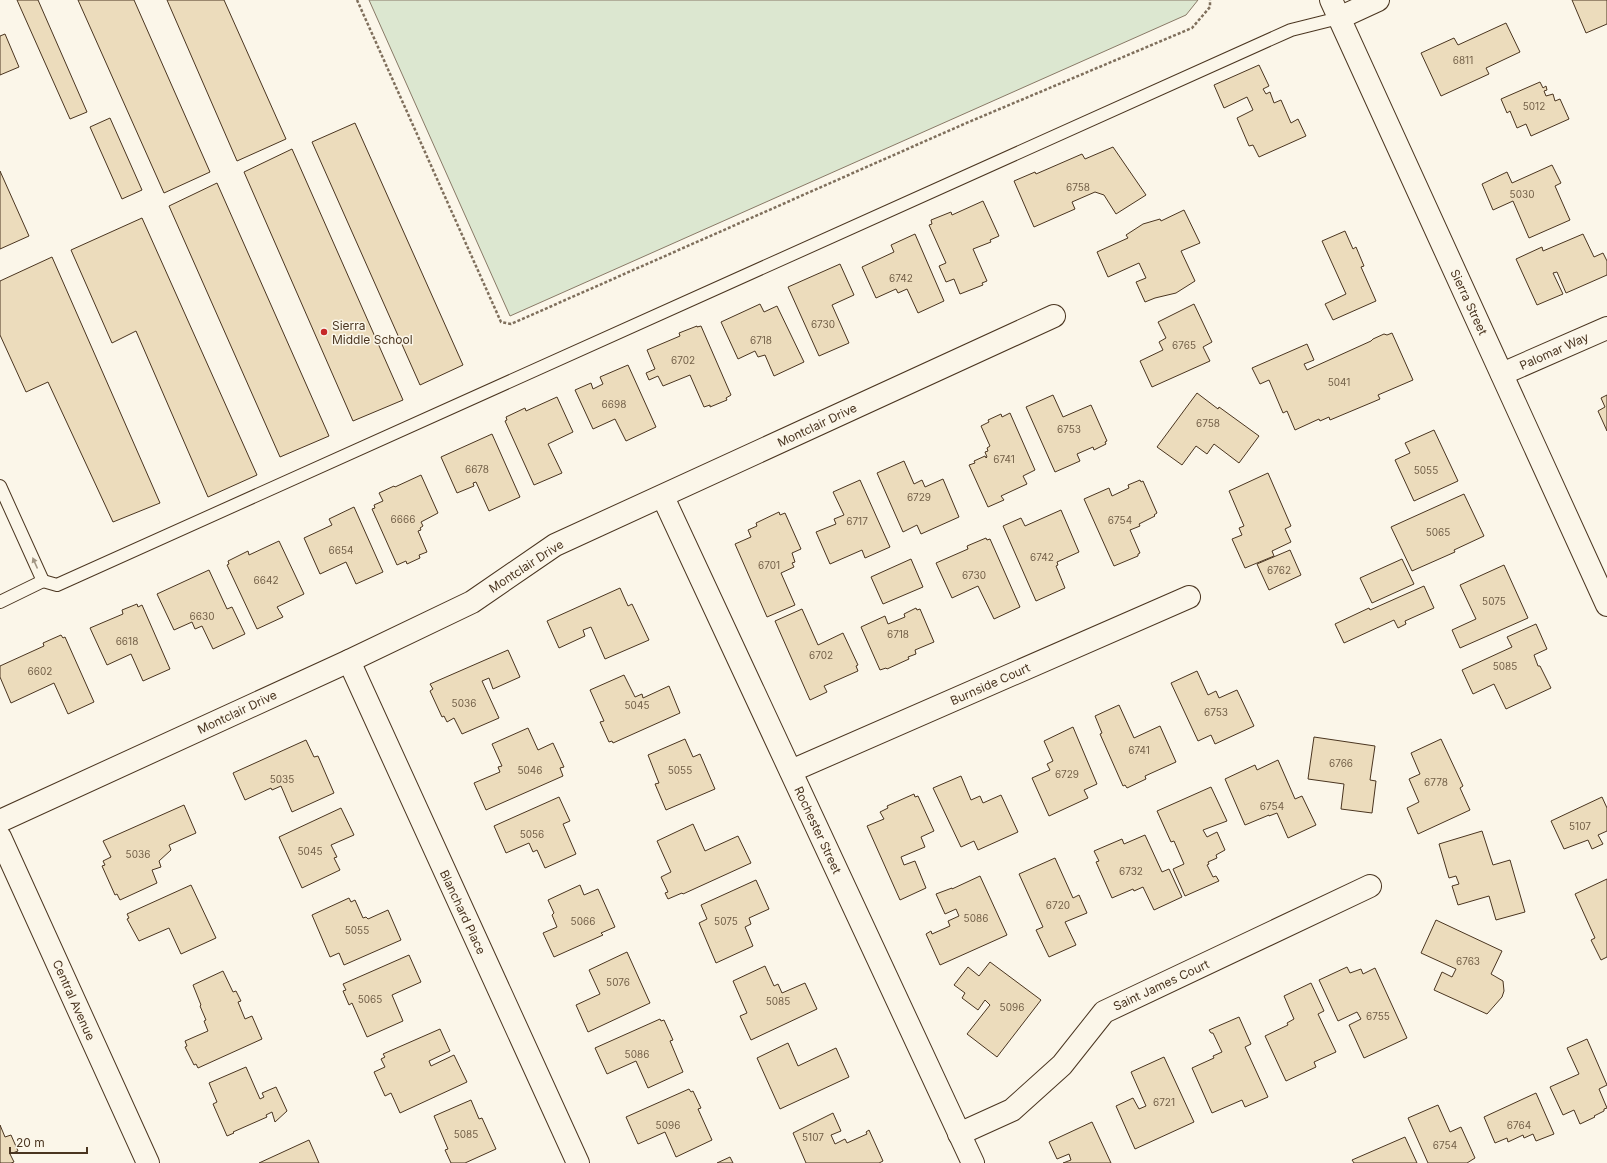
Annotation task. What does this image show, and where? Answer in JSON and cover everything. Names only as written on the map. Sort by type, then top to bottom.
[{"type":"street","points":[[1335,9],[1378,0]]},
{"type":"street","name":"Sierra Street","points":[[1335,9],[1607,605]]},
{"type":"street","name":"Montclair Drive","points":[[0,821],[349,661],[472,602],[555,545],[1054,316]]},
{"type":"street","name":"Palomar Way","points":[[1502,374],[1607,328]]},
{"type":"street","name":"Rochester Street","points":[[663,496],[972,1163]]},
{"type":"street","name":"Burnside Court","points":[[791,771],[1189,597]]},
{"type":"street","name":"Blanchard Place","points":[[349,661],[578,1163]]},
{"type":"street","name":"Central Avenue","points":[[0,837],[148,1163]]},
{"type":"street","name":"Saint James Court","points":[[958,1134],[1012,1110],[1062,1065],[1104,1012],[1370,886]]},
{"type":"lane","points":[[0,602],[43,581],[57,585],[1335,9]]},
{"type":"lane","points":[[0,486],[43,581]]},
{"type":"path","points":[[357,0],[501,322],[511,324],[964,124],[1192,28],[1210,7],[1210,0]]},
{"type":"green space","points":[[369,0],[1198,0],[1186,15],[510,316]]},
{"type":"building","points":[[17,0],[38,0],[87,112],[70,119]]},
{"type":"building","points":[[78,0],[134,0],[210,172],[164,193]]},
{"type":"building","points":[[167,0],[224,0],[286,139],[237,161]]},
{"type":"building","points":[[1572,0],[1607,0],[1607,24],[1586,33]]},
{"type":"building","points":[[1506,23],[1520,52],[1486,68],[1489,74],[1441,96],[1421,53],[1454,38],[1458,45]]},
{"type":"building","points":[[5,34],[19,67],[0,75],[0,36]]},
{"type":"building","points":[[1259,65],[1269,86],[1263,89],[1266,94],[1270,92],[1274,103],[1281,100],[1291,123],[1298,119],[1306,136],[1259,157],[1253,145],[1249,146],[1237,118],[1253,110],[1247,97],[1224,108],[1214,85]]},
{"type":"building","points":[[1540,82],[1543,88],[1546,86],[1547,90],[1544,91],[1546,96],[1553,94],[1555,101],[1560,99],[1569,119],[1531,136],[1526,124],[1517,128],[1510,111],[1507,113],[1501,99]]},
{"type":"building","points":[[110,118],[142,190],[122,199],[90,127]]},
{"type":"building","points":[[355,123],[463,365],[420,385],[312,142]]},
{"type":"building","points":[[1113,147],[1146,195],[1116,214],[1104,195],[1095,192],[1072,202],[1075,209],[1034,227],[1014,181],[1035,172],[1036,174],[1082,154],[1085,159]]},
{"type":"building","points":[[292,149],[403,400],[353,421],[244,172]]},
{"type":"building","points":[[1552,165],[1561,183],[1555,186],[1570,220],[1529,238],[1513,201],[1493,210],[1482,184],[1507,172],[1512,183]]},
{"type":"building","points":[[0,171],[29,236],[0,249]]},
{"type":"building","points":[[217,183],[329,436],[280,457],[169,206]]},
{"type":"building","points":[[983,201],[999,236],[990,240],[991,242],[973,249],[987,281],[982,283],[983,285],[960,294],[954,279],[946,282],[939,266],[946,263],[929,225],[932,224],[931,220],[951,212],[952,215]]},
{"type":"building","points":[[1184,210],[1200,243],[1181,251],[1195,281],[1176,293],[1145,302],[1136,282],[1146,278],[1139,263],[1108,277],[1097,252],[1128,238],[1126,235],[1143,224],[1160,219],[1161,221]]},
{"type":"building","points":[[142,218],[257,475],[208,497],[136,331],[112,343],[71,250]]},
{"type":"building","points":[[1345,231],[1353,249],[1356,247],[1364,266],[1361,267],[1376,301],[1333,320],[1325,304],[1346,294],[1322,241]]},
{"type":"building","points":[[915,234],[944,301],[918,313],[907,289],[898,293],[896,289],[876,298],[862,267],[894,252],[891,245]]},
{"type":"building","points":[[1583,234],[1594,257],[1603,253],[1607,261],[1607,275],[1566,293],[1557,272],[1553,273],[1563,294],[1537,305],[1516,259],[1542,247],[1543,251]]},
{"type":"building","points":[[52,257],[160,503],[113,522],[48,382],[26,392],[0,335],[0,281]]},
{"type":"building","points":[[840,264],[854,295],[832,305],[849,343],[819,356],[788,287]]},
{"type":"building","points":[[760,304],[764,312],[777,306],[804,362],[774,376],[765,355],[758,357],[755,351],[738,359],[721,322]]},
{"type":"building","points":[[1194,304],[1212,342],[1203,347],[1210,361],[1152,387],[1140,361],[1163,350],[1159,342],[1166,338],[1158,322]]},
{"type":"building","points":[[697,326],[701,326],[731,395],[726,398],[727,400],[710,407],[710,405],[704,407],[690,375],[663,386],[658,376],[649,380],[646,373],[655,369],[647,350],[680,336],[679,333]]},
{"type":"building","points":[[1392,333],[1413,380],[1378,395],[1380,399],[1373,402],[1330,420],[1329,417],[1320,421],[1319,419],[1295,430],[1287,411],[1283,413],[1269,380],[1260,384],[1252,368],[1307,344],[1314,360],[1304,364],[1307,370],[1384,334],[1387,335]]},
{"type":"building","points":[[628,365],[656,427],[626,441],[615,419],[593,429],[575,390],[591,383],[593,389],[603,384],[600,377]]},
{"type":"building","points":[[1197,393],[1259,436],[1239,463],[1214,444],[1207,454],[1196,446],[1182,465],[1157,447]]},
{"type":"building","points":[[1053,395],[1063,417],[1091,405],[1107,441],[1105,442],[1106,444],[1094,450],[1093,447],[1077,454],[1080,461],[1055,472],[1026,407]]},
{"type":"building","points":[[1607,395],[1607,431],[1598,411],[1605,407],[1601,398]]},
{"type":"building","points":[[557,397],[573,432],[548,444],[562,473],[534,485],[505,421],[507,420],[506,417],[525,408],[526,411]]},
{"type":"building","points":[[1010,413],[1035,470],[1023,476],[1027,484],[1001,496],[1004,500],[988,507],[969,465],[985,456],[986,458],[987,457],[985,452],[988,451],[987,448],[990,446],[981,426],[989,422],[988,420],[1001,414],[1002,417]]},
{"type":"building","points":[[1434,430],[1458,481],[1414,501],[1395,460],[1410,453],[1405,443]]},
{"type":"building","points":[[492,434],[520,497],[489,511],[476,482],[473,483],[474,486],[457,493],[441,457]]},
{"type":"building","points":[[904,461],[914,484],[922,480],[925,487],[943,479],[959,517],[921,534],[917,525],[903,532],[877,473]]},
{"type":"building","points":[[1268,473],[1291,526],[1285,529],[1291,542],[1272,551],[1274,556],[1245,568],[1232,539],[1242,535],[1239,528],[1244,526],[1229,491]]},
{"type":"building","points":[[421,475],[438,513],[421,522],[423,526],[420,528],[421,530],[418,531],[427,552],[419,555],[420,558],[407,564],[406,561],[397,565],[372,509],[375,508],[374,505],[383,501],[379,493]]},
{"type":"building","points":[[860,480],[890,547],[865,558],[862,550],[830,564],[816,532],[836,524],[834,519],[844,515],[833,492]]},
{"type":"building","points":[[1140,480],[1141,482],[1143,481],[1157,513],[1154,515],[1155,516],[1139,524],[1140,526],[1130,530],[1140,553],[1138,556],[1114,566],[1084,499],[1109,488],[1112,496],[1129,488],[1128,485]]},
{"type":"building","points":[[1464,494],[1484,536],[1454,550],[1455,552],[1412,571],[1391,527]]},
{"type":"building","points":[[354,507],[383,572],[356,584],[346,562],[320,574],[304,538],[332,525],[329,519]]},
{"type":"building","points":[[1061,510],[1079,552],[1057,562],[1058,565],[1056,566],[1065,588],[1036,601],[1003,526],[1021,518],[1025,526]]},
{"type":"building","points":[[779,512],[780,515],[785,513],[801,549],[792,553],[795,562],[792,563],[794,567],[781,573],[795,605],[767,617],[735,544],[751,537],[748,530],[757,526],[756,523]]},
{"type":"building","points":[[986,538],[987,540],[990,539],[1020,607],[994,619],[978,586],[952,598],[936,563],[968,549],[967,546]]},
{"type":"building","points":[[279,541],[304,594],[277,607],[283,617],[257,629],[227,565],[229,564],[228,561],[248,551],[249,555]]},
{"type":"building","points":[[1290,550],[1301,575],[1269,590],[1257,564]]},
{"type":"building","points":[[911,559],[923,587],[883,604],[871,577]]},
{"type":"building","points":[[1402,559],[1414,584],[1372,603],[1360,578]]},
{"type":"building","points":[[1504,565],[1528,618],[1460,648],[1452,630],[1476,619],[1460,585]]},
{"type":"building","points":[[209,570],[227,609],[232,607],[245,634],[213,649],[202,626],[195,629],[192,622],[174,630],[157,594]]},
{"type":"building","points":[[1424,586],[1434,608],[1405,621],[1406,624],[1398,628],[1394,620],[1344,643],[1335,624],[1369,608],[1370,610]]},
{"type":"building","points":[[620,588],[628,606],[632,604],[649,640],[605,659],[591,627],[583,630],[585,636],[559,648],[547,621]]},
{"type":"building","points":[[137,604],[138,607],[142,605],[170,669],[143,681],[131,654],[107,665],[90,628],[123,614],[122,610]]},
{"type":"building","points":[[916,608],[917,610],[920,609],[934,642],[915,650],[916,654],[908,657],[909,659],[887,669],[880,670],[861,627],[885,616],[888,624],[905,617],[904,614]]},
{"type":"building","points":[[802,609],[818,645],[843,633],[858,665],[856,666],[858,671],[824,686],[827,692],[810,700],[775,621]]},
{"type":"building","points":[[1536,624],[1547,649],[1534,655],[1538,666],[1540,666],[1551,688],[1506,709],[1494,684],[1473,694],[1462,670],[1512,647],[1507,637]]},
{"type":"building","points":[[61,635],[63,638],[65,637],[94,702],[68,714],[54,683],[11,703],[0,677],[0,666],[44,646],[43,643]]},
{"type":"building","points":[[508,650],[520,677],[493,689],[489,678],[482,681],[499,718],[462,734],[454,718],[447,722],[444,716],[442,717],[430,691],[433,689],[430,684]]},
{"type":"building","points":[[1197,671],[1208,695],[1216,691],[1219,698],[1237,690],[1254,726],[1215,744],[1211,735],[1198,741],[1171,683]]},
{"type":"building","points":[[624,675],[635,697],[642,694],[643,698],[669,686],[680,713],[613,743],[612,741],[609,742],[600,722],[604,721],[590,690]]},
{"type":"building","points":[[1119,705],[1134,738],[1160,726],[1176,762],[1145,776],[1146,779],[1127,788],[1125,785],[1123,786],[1100,734],[1102,733],[1095,716]]},
{"type":"building","points":[[1073,727],[1097,784],[1084,790],[1088,798],[1049,816],[1032,778],[1050,770],[1047,764],[1053,761],[1044,741]]},
{"type":"building","points":[[528,728],[538,750],[553,743],[564,767],[560,768],[563,776],[486,810],[474,783],[500,772],[498,767],[502,766],[492,744]]},
{"type":"building","points":[[1314,737],[1375,746],[1370,780],[1376,781],[1372,813],[1341,809],[1344,784],[1308,779]]},
{"type":"building","points":[[685,739],[693,757],[700,754],[715,789],[666,810],[655,784],[659,783],[648,755]]},
{"type":"building","points":[[1441,739],[1463,786],[1460,788],[1470,810],[1418,834],[1407,808],[1419,802],[1409,779],[1420,774],[1411,753]]},
{"type":"building","points":[[306,740],[314,757],[318,756],[334,793],[292,812],[281,786],[272,790],[271,788],[245,800],[233,773]]},
{"type":"building","points":[[1278,760],[1295,799],[1302,796],[1316,825],[1288,838],[1277,813],[1245,825],[1225,779],[1255,765],[1257,770]]},
{"type":"building","points":[[961,776],[971,800],[980,796],[983,803],[1001,795],[1018,832],[978,850],[974,841],[961,847],[933,788]]},
{"type":"building","points":[[1211,787],[1227,821],[1203,830],[1207,837],[1217,832],[1225,850],[1216,855],[1217,858],[1208,862],[1209,864],[1207,865],[1213,877],[1216,876],[1219,881],[1185,896],[1173,869],[1184,864],[1174,841],[1171,842],[1157,811]]},
{"type":"building","points":[[914,794],[915,797],[918,796],[934,831],[921,837],[925,847],[901,857],[904,865],[915,861],[926,888],[900,900],[867,826],[884,819],[880,812],[888,808],[887,806]]},
{"type":"building","points":[[559,797],[570,821],[563,824],[576,854],[545,868],[537,850],[533,852],[529,843],[506,853],[494,826]]},
{"type":"building","points":[[1602,797],[1607,808],[1607,831],[1598,835],[1603,844],[1592,849],[1588,840],[1564,849],[1551,821]]},
{"type":"building","points":[[184,805],[196,833],[169,845],[171,850],[159,861],[161,867],[152,870],[157,883],[120,900],[117,894],[115,895],[102,866],[105,865],[103,861],[111,857],[103,841]]},
{"type":"building","points":[[341,808],[354,835],[331,845],[337,857],[334,858],[340,870],[302,888],[279,837]]},
{"type":"building","points":[[693,824],[705,851],[738,836],[751,863],[683,894],[682,893],[668,899],[665,893],[668,892],[661,877],[671,872],[657,841]]},
{"type":"building","points":[[1482,831],[1493,865],[1510,860],[1525,912],[1496,920],[1489,896],[1458,905],[1452,886],[1459,884],[1456,876],[1449,878],[1439,844]]},
{"type":"building","points":[[1145,835],[1162,872],[1169,869],[1182,897],[1154,910],[1143,887],[1134,891],[1133,889],[1112,898],[1096,862],[1099,861],[1094,851],[1122,839],[1124,844]]},
{"type":"building","points":[[1055,858],[1073,898],[1079,895],[1087,913],[1065,922],[1076,945],[1049,957],[1036,930],[1043,927],[1019,874]]},
{"type":"building","points":[[980,876],[1007,935],[940,965],[926,934],[931,931],[932,934],[950,926],[948,921],[959,916],[956,909],[945,914],[936,894],[952,889]]},
{"type":"building","points":[[1607,879],[1607,957],[1601,960],[1591,940],[1595,938],[1575,894]]},
{"type":"building","points":[[756,880],[769,909],[749,918],[751,924],[745,927],[753,946],[716,963],[699,923],[707,919],[701,905]]},
{"type":"building","points":[[191,885],[216,938],[181,954],[169,928],[139,941],[127,919],[129,918],[127,914]]},
{"type":"building","points":[[580,885],[584,895],[598,889],[615,927],[601,933],[603,935],[554,957],[543,933],[557,927],[552,915],[554,913],[548,900]]},
{"type":"building","points":[[349,898],[351,902],[355,900],[363,918],[366,917],[368,919],[388,910],[401,940],[344,965],[339,953],[330,957],[312,915]]},
{"type":"building","points":[[1436,920],[1502,951],[1491,974],[1503,981],[1504,991],[1502,997],[1487,1014],[1434,990],[1442,972],[1452,977],[1456,969],[1421,953]]},
{"type":"building","points":[[627,952],[650,1003],[588,1032],[576,1005],[600,994],[589,970]]},
{"type":"building","points":[[409,955],[421,982],[392,995],[403,1021],[367,1037],[352,1003],[349,1005],[343,991],[346,990],[343,984]]},
{"type":"building","points":[[990,962],[1041,1000],[997,1057],[967,1034],[990,1005],[985,1000],[978,1010],[962,998],[965,993],[954,985],[968,967],[979,976]]},
{"type":"building","points":[[765,966],[774,986],[778,984],[782,993],[805,983],[817,1009],[751,1040],[740,1016],[747,1013],[733,981]]},
{"type":"building","points":[[1347,967],[1350,973],[1361,969],[1363,974],[1375,968],[1407,1038],[1364,1058],[1349,1025],[1361,1019],[1357,1012],[1338,1021],[1319,980]]},
{"type":"building","points":[[223,971],[233,992],[236,991],[241,1001],[238,1002],[245,1019],[252,1016],[262,1039],[198,1068],[196,1064],[194,1065],[185,1047],[187,1046],[185,1041],[208,1031],[204,1021],[206,1020],[193,985]]},
{"type":"building","points":[[1311,983],[1324,1011],[1318,1014],[1336,1052],[1314,1062],[1316,1067],[1286,1081],[1265,1036],[1288,1025],[1287,1023],[1294,1019],[1284,996]]},
{"type":"building","points":[[1239,1017],[1251,1044],[1245,1047],[1268,1097],[1245,1107],[1242,1100],[1212,1113],[1192,1068],[1214,1058],[1213,1056],[1222,1052],[1213,1033],[1209,1030]]},
{"type":"building","points":[[660,1019],[661,1021],[664,1020],[673,1040],[670,1041],[683,1072],[648,1088],[636,1061],[607,1074],[595,1048]]},
{"type":"building","points":[[440,1029],[450,1051],[429,1061],[431,1066],[454,1055],[467,1082],[400,1113],[391,1093],[385,1096],[374,1072],[385,1067],[381,1059],[385,1057],[383,1054]]},
{"type":"building","points":[[1587,1039],[1607,1085],[1599,1089],[1607,1108],[1594,1116],[1595,1117],[1580,1124],[1574,1110],[1563,1115],[1550,1087],[1579,1074],[1567,1048]]},
{"type":"building","points":[[788,1043],[798,1066],[836,1048],[849,1077],[780,1109],[757,1058]]},
{"type":"building","points":[[1164,1057],[1194,1122],[1135,1149],[1116,1106],[1133,1098],[1139,1109],[1146,1106],[1131,1072]]},
{"type":"building","points":[[246,1067],[260,1099],[264,1097],[262,1093],[276,1087],[287,1111],[275,1122],[272,1112],[266,1115],[267,1117],[227,1136],[213,1104],[217,1102],[209,1083]]},
{"type":"building","points":[[689,1089],[691,1092],[693,1091],[701,1108],[698,1109],[712,1140],[676,1157],[665,1132],[638,1144],[626,1117]]},
{"type":"building","points":[[1536,1093],[1554,1134],[1536,1141],[1533,1134],[1524,1138],[1523,1135],[1508,1142],[1507,1138],[1495,1143],[1484,1117]]},
{"type":"building","points":[[471,1100],[479,1119],[482,1118],[496,1149],[465,1163],[451,1163],[445,1150],[448,1149],[434,1116]]},
{"type":"building","points":[[1438,1105],[1450,1132],[1461,1127],[1475,1158],[1467,1163],[1428,1163],[1408,1118]]},
{"type":"building","points":[[833,1113],[841,1131],[831,1135],[835,1144],[845,1139],[847,1143],[867,1134],[866,1132],[869,1130],[883,1161],[879,1163],[806,1163],[793,1133]]},
{"type":"building","points":[[1092,1122],[1111,1163],[1063,1163],[1071,1160],[1069,1154],[1057,1159],[1049,1142]]},
{"type":"building","points":[[0,1125],[5,1137],[11,1135],[18,1151],[10,1154],[14,1162],[11,1163],[0,1163]]},
{"type":"building","points":[[1405,1137],[1417,1163],[1354,1163],[1352,1160]]},
{"type":"building","points":[[309,1140],[319,1163],[259,1163]]},
{"type":"building","points":[[730,1157],[733,1163],[717,1163]]},
{"type":"place","name":"Sierra Middle School","points":[[324,332]]}]
